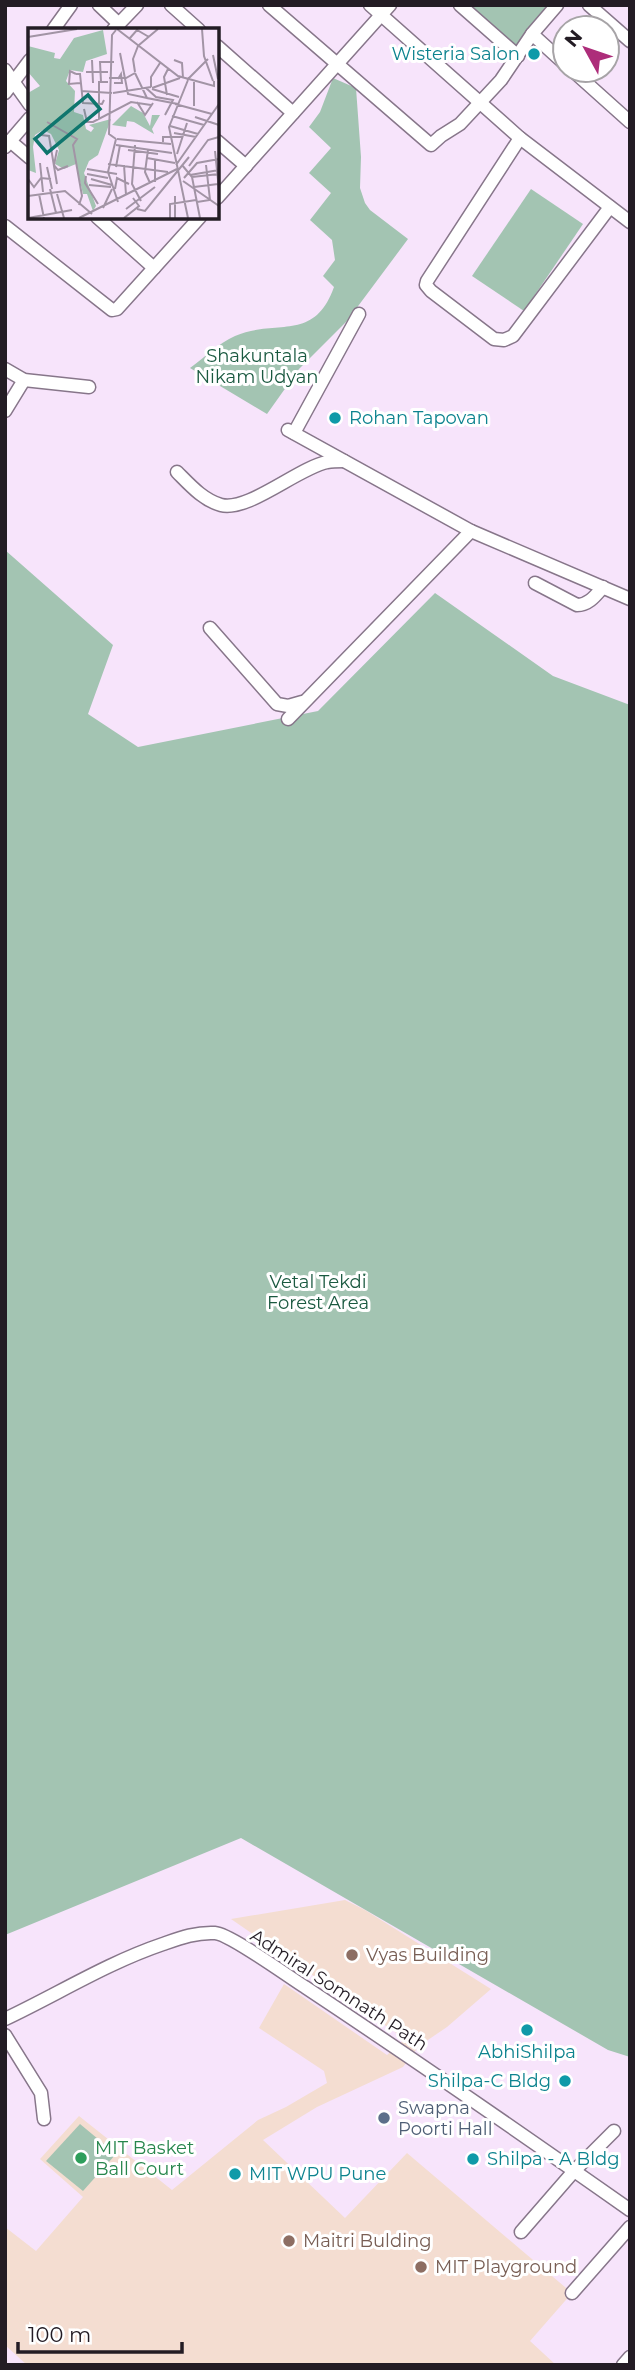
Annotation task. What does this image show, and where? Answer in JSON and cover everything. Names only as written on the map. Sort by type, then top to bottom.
[{"type":"street","points":[[54,28],[71,5]]},
{"type":"street","points":[[99,5],[116,27],[137,5]]},
{"type":"street","points":[[171,5],[197,28]]},
{"type":"street","points":[[269,5],[431,145],[460,124],[501,80],[532,34],[557,5]]},
{"type":"street","points":[[370,5],[385,10],[480,103],[520,138],[630,222]]},
{"type":"street","points":[[460,5],[517,56]]},
{"type":"street","points":[[589,5],[630,41]]},
{"type":"street","points":[[219,196],[385,10]]},
{"type":"street","points":[[532,34],[551,51]]},
{"type":"street","points":[[219,48],[293,113]]},
{"type":"street","points":[[5,93],[28,63]]},
{"type":"street","points":[[5,70],[28,103]]},
{"type":"street","points":[[588,84],[630,121]]},
{"type":"street","points":[[28,120],[8,144],[28,157]]},
{"type":"street","points":[[520,138],[427,281],[426,285],[431,291],[494,339],[513,336],[610,207]]},
{"type":"street","points":[[219,143],[246,166]]},
{"type":"street","points":[[99,219],[154,268]]},
{"type":"street","points":[[5,226],[112,310],[117,309],[197,219]]},
{"type":"street","points":[[359,314],[291,431],[471,531],[630,599]]},
{"type":"street","points":[[5,369],[24,380],[89,387]]},
{"type":"street","points":[[5,411],[24,380]]},
{"type":"street","points":[[177,472],[203,497],[223,506],[243,503],[326,462],[344,461]]},
{"type":"street","points":[[288,719],[471,531]]},
{"type":"street","points":[[536,583],[577,605],[592,600],[603,587]]},
{"type":"street","points":[[210,628],[277,704],[288,706],[306,701]]},
{"type":"street","name":"Admiral Somnath Path","points":[[5,2019],[138,1952],[195,1934],[218,1933],[265,1960],[410,2057],[630,2210]]},
{"type":"street","points":[[5,2035],[41,2092],[44,2119]]},
{"type":"street","points":[[521,2232],[574,2171],[614,2131]]},
{"type":"street","points":[[572,2293],[630,2227]]},
{"type":"street","points":[[623,2365],[630,2357]]},
{"type":"shaded area","name":"MIT WPU Pune","points":[[345,1900],[491,1989],[447,2027],[419,2046],[403,2067],[317,2107],[263,2140],[345,2218],[407,2153],[572,2293],[530,2341],[556,2365],[27,2365],[5,2345],[5,2227],[36,2251],[83,2197],[40,2159],[79,2116],[172,2190],[258,2120],[327,2083],[324,2071],[259,2028],[284,1984],[387,2055],[405,2039],[231,1919]]},
{"type":"green space","points":[[470,5],[555,5],[518,48]]},
{"type":"green space","name":"Shakuntala Nikam Udyan","points":[[333,78],[356,88],[361,157],[360,188],[365,203],[370,210],[408,239],[347,321],[299,369],[267,414],[190,368],[235,336],[305,322],[316,316],[326,304],[334,287],[323,276],[335,260],[332,240],[310,220],[331,193],[309,173],[331,148],[309,127],[320,112]]},
{"type":"green space","points":[[531,189],[583,224],[524,311],[472,276]]},
{"type":"green space","name":"Vetal Tekdi Forest Area","points":[[5,550],[113,645],[88,714],[138,747],[318,711],[435,593],[553,676],[630,705],[630,2057],[608,2050],[241,1838],[5,1935]]},
{"type":"green space","name":"MIT Basket Ball Court","points":[[80,2124],[116,2154],[83,2191],[46,2161]]},
{"type":"place","name":"Wisteria Salon","points":[[534,54]]},
{"type":"place","name":"Rohan Tapovan","points":[[335,418]]},
{"type":"place","name":"Vyas Building","points":[[352,1955]]},
{"type":"place","name":"AbhiShilpa","points":[[527,2030]]},
{"type":"place","name":"Shilpa-C Bldg","points":[[565,2081]]},
{"type":"place","name":"Swapna Poorti Hall","points":[[384,2118]]},
{"type":"place","name":"MIT Basket Ball Court","points":[[81,2158]]},
{"type":"place","name":"Shilpa - A Bldg","points":[[473,2159]]},
{"type":"place","name":"MIT WPU Pune","points":[[235,2174]]},
{"type":"place","name":"Maitri Bulding","points":[[289,2241]]},
{"type":"place","name":"MIT Playground","points":[[421,2267]]}]
